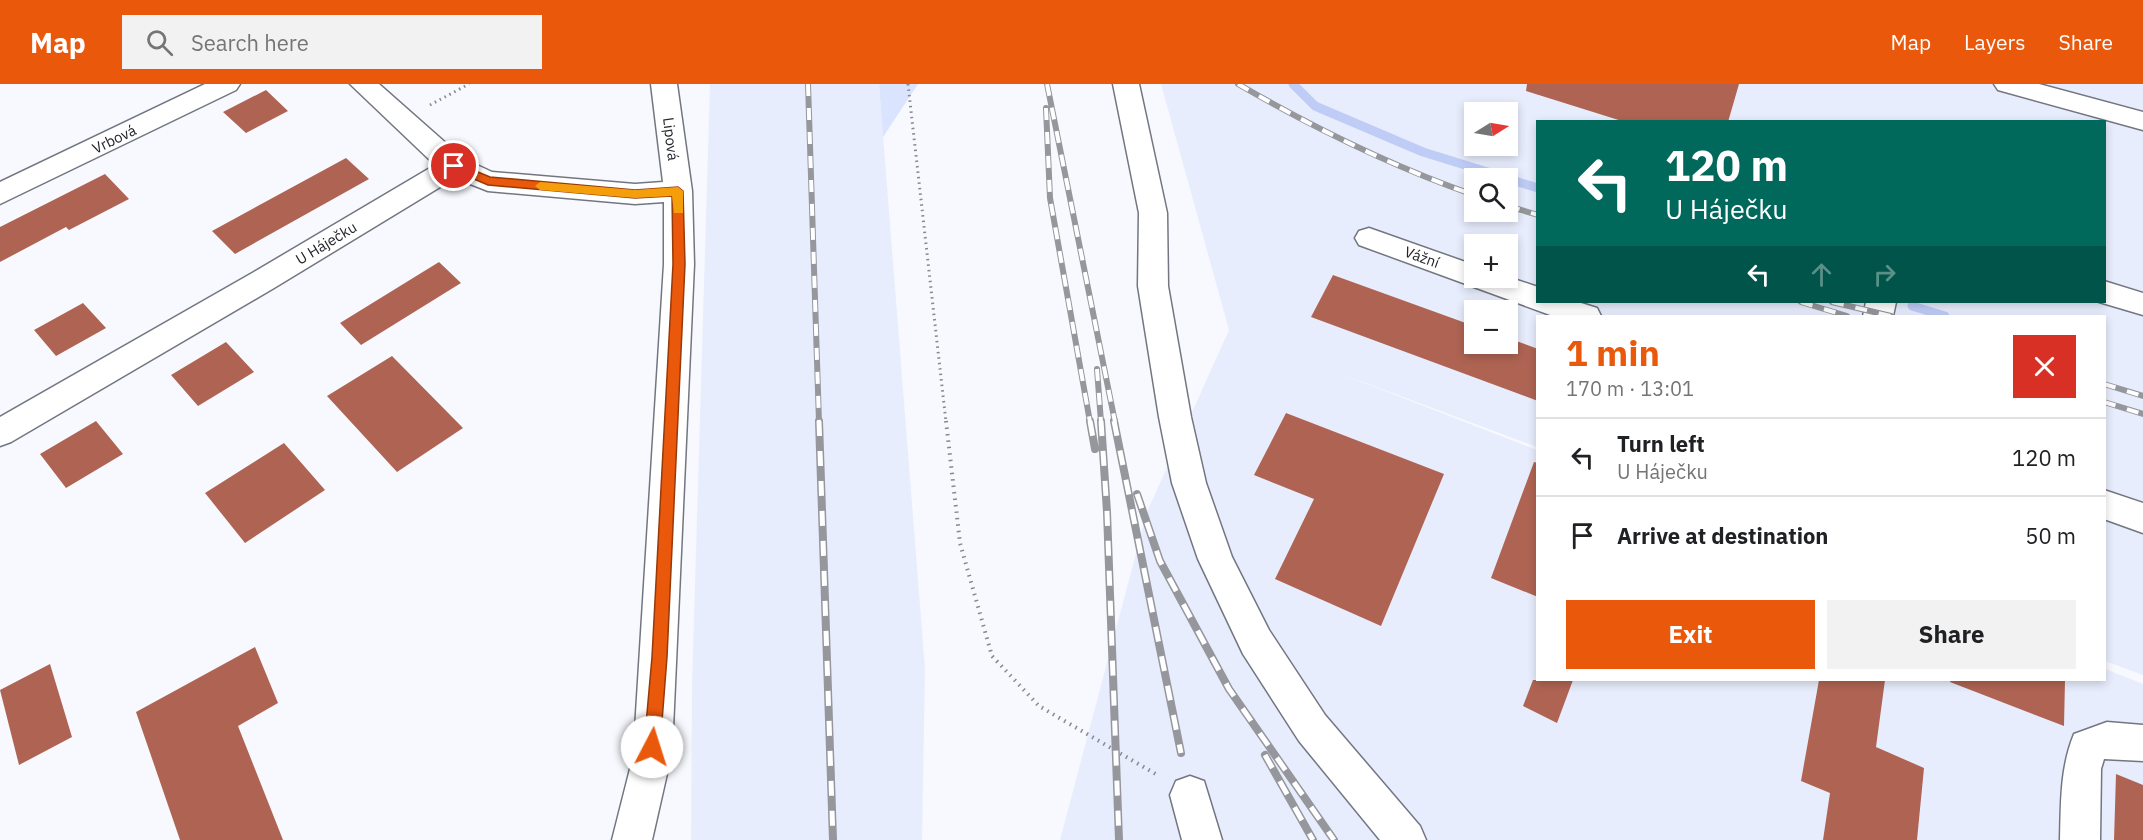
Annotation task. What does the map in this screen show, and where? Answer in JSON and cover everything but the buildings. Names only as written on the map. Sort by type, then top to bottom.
[{"type":"street","name":"Vrbová","points":[[0,194],[227,84]]},
{"type":"street","points":[[363,84],[454,166],[488,181],[635,194],[678,191]]},
{"type":"street","name":"Lipová","points":[[632,840],[650,765],[659,657],[679,264],[678,191],[663,84]]},
{"type":"street","points":[[1126,84],[1153,213],[1153,286],[1176,417],[1190,483],[1215,559],[1256,642],[1312,728],[1406,840]]},
{"type":"street","points":[[2007,84],[2143,121]]},
{"type":"street","name":"U Háječku","points":[[0,433],[264,280],[454,166]]},
{"type":"street","name":"Vážní","points":[[1369,238],[1464,273]]},
{"type":"street","name":"Vážní","points":[[1507,288],[1536,298]]},
{"type":"street","points":[[2106,293],[2143,304]]},
{"type":"street","points":[[1548,303],[1583,315]]},
{"type":"street","points":[[2106,505],[2143,518]]},
{"type":"street","points":[[2080,840],[2082,769],[2088,747],[2107,740],[2143,743]]},
{"type":"street","points":[[1190,795],[1202,840]]},
{"type":"path","points":[[402,119],[469,84]]},
{"type":"path","points":[[908,84],[960,543],[992,656],[1039,706],[1190,795]]},
{"type":"shaded area","points":[[710,84],[879,84],[925,669],[922,840],[691,840],[692,685]]},
{"type":"shaded area","points":[[879,84],[918,84],[883,137]]},
{"type":"shaded area","points":[[1161,84],[2143,84],[2143,675],[2106,661],[2106,315],[1536,315],[1536,447],[1331,370],[1536,450],[1536,681],[2106,681],[2106,669],[2143,684],[2143,840],[1060,840],[1147,512],[1229,330]]},
{"type":"waterway","points":[[1293,84],[1315,106],[1423,152],[1475,168]]},
{"type":"waterway","points":[[1518,182],[1536,187]]},
{"type":"waterway","points":[[1912,306],[1942,315]]},
{"type":"railway","points":[[808,84],[819,422]]},
{"type":"railway","points":[[1047,84],[1115,422]]},
{"type":"railway","points":[[1238,84],[1353,145],[1464,191]]},
{"type":"railway","points":[[1046,108],[1050,198],[1090,422]]},
{"type":"railway","points":[[1518,209],[1536,214]]},
{"type":"railway","points":[[1804,303],[1844,315]]},
{"type":"railway","points":[[1836,303],[1887,315]]},
{"type":"railway","points":[[1097,369],[1101,422]]},
{"type":"railway","points":[[2106,385],[2143,396]]},
{"type":"railway","points":[[2106,403],[2143,414]]},
{"type":"railway","points":[[819,421],[833,840]]},
{"type":"railway","points":[[1090,421],[1095,449]]},
{"type":"railway","points":[[1101,421],[1107,512],[1119,840]]},
{"type":"railway","points":[[1114,421],[1181,753]]},
{"type":"railway","points":[[1137,494],[1160,561],[1229,689],[1334,840]]},
{"type":"railway","points":[[1265,755],[1313,840]]},
{"type":"slow traffic","points":[[540,186],[635,194],[678,191],[679,210]]},
{"type":"route","points":[[454,166],[488,181],[635,194],[678,191],[679,264],[659,657],[652,747]]}]
